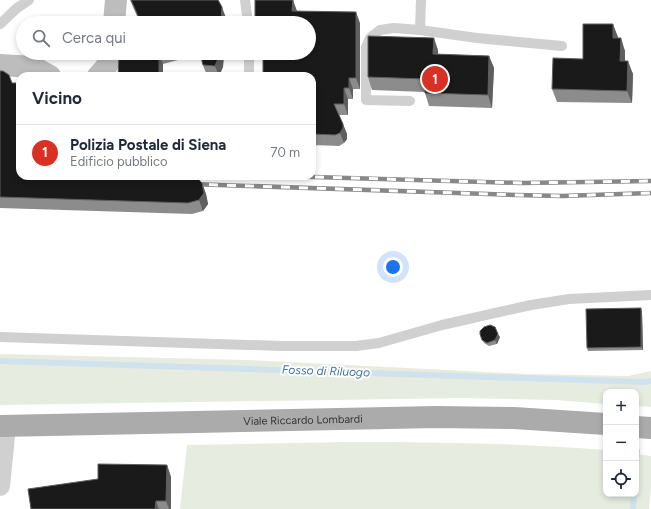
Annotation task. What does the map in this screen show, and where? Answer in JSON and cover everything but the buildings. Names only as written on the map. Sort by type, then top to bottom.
[{"type":"main road","name":"Viale Riccardo Lombardi","points":[[3,426],[456,417],[547,420],[603,424]]},
{"type":"main road","points":[[639,427],[651,428]]},
{"type":"street","points":[[115,16],[116,0]]},
{"type":"street","points":[[102,72],[106,68],[110,60]]},
{"type":"street","points":[[0,65],[34,67],[43,72]]},
{"type":"street","points":[[0,486],[3,426]]},
{"type":"lane","points":[[0,24],[17,8],[29,0]]},
{"type":"lane","points":[[245,0],[247,16]]},
{"type":"lane","points":[[420,30],[421,0]]},
{"type":"lane","points":[[410,101],[366,100],[366,47],[370,38],[380,30],[394,28],[420,30],[477,38],[562,46]]},
{"type":"lane","points":[[249,60],[249,72]]},
{"type":"lane","points":[[0,337],[282,346],[356,346],[379,343],[435,327],[531,305],[569,299],[651,295]]},
{"type":"shaded area","points":[[0,354],[247,360],[527,374],[628,376],[651,371],[651,407],[639,406],[639,389],[603,389],[603,404],[556,400],[460,398],[0,405]]},
{"type":"shaded area","points":[[410,442],[476,443],[603,450],[603,497],[639,497],[639,454],[651,456],[649,509],[180,509],[187,445]]},
{"type":"waterway","name":"Fosso di Riluogo","points":[[0,361],[644,382],[651,381]]},
{"type":"waterway","points":[[633,509],[634,497]]},
{"type":"railway","points":[[316,177],[521,183],[651,181]]},
{"type":"railway","points":[[191,184],[562,196],[651,193]]},
{"type":"place","name":"Polizia Postale di Siena","points":[[435,79]]}]
